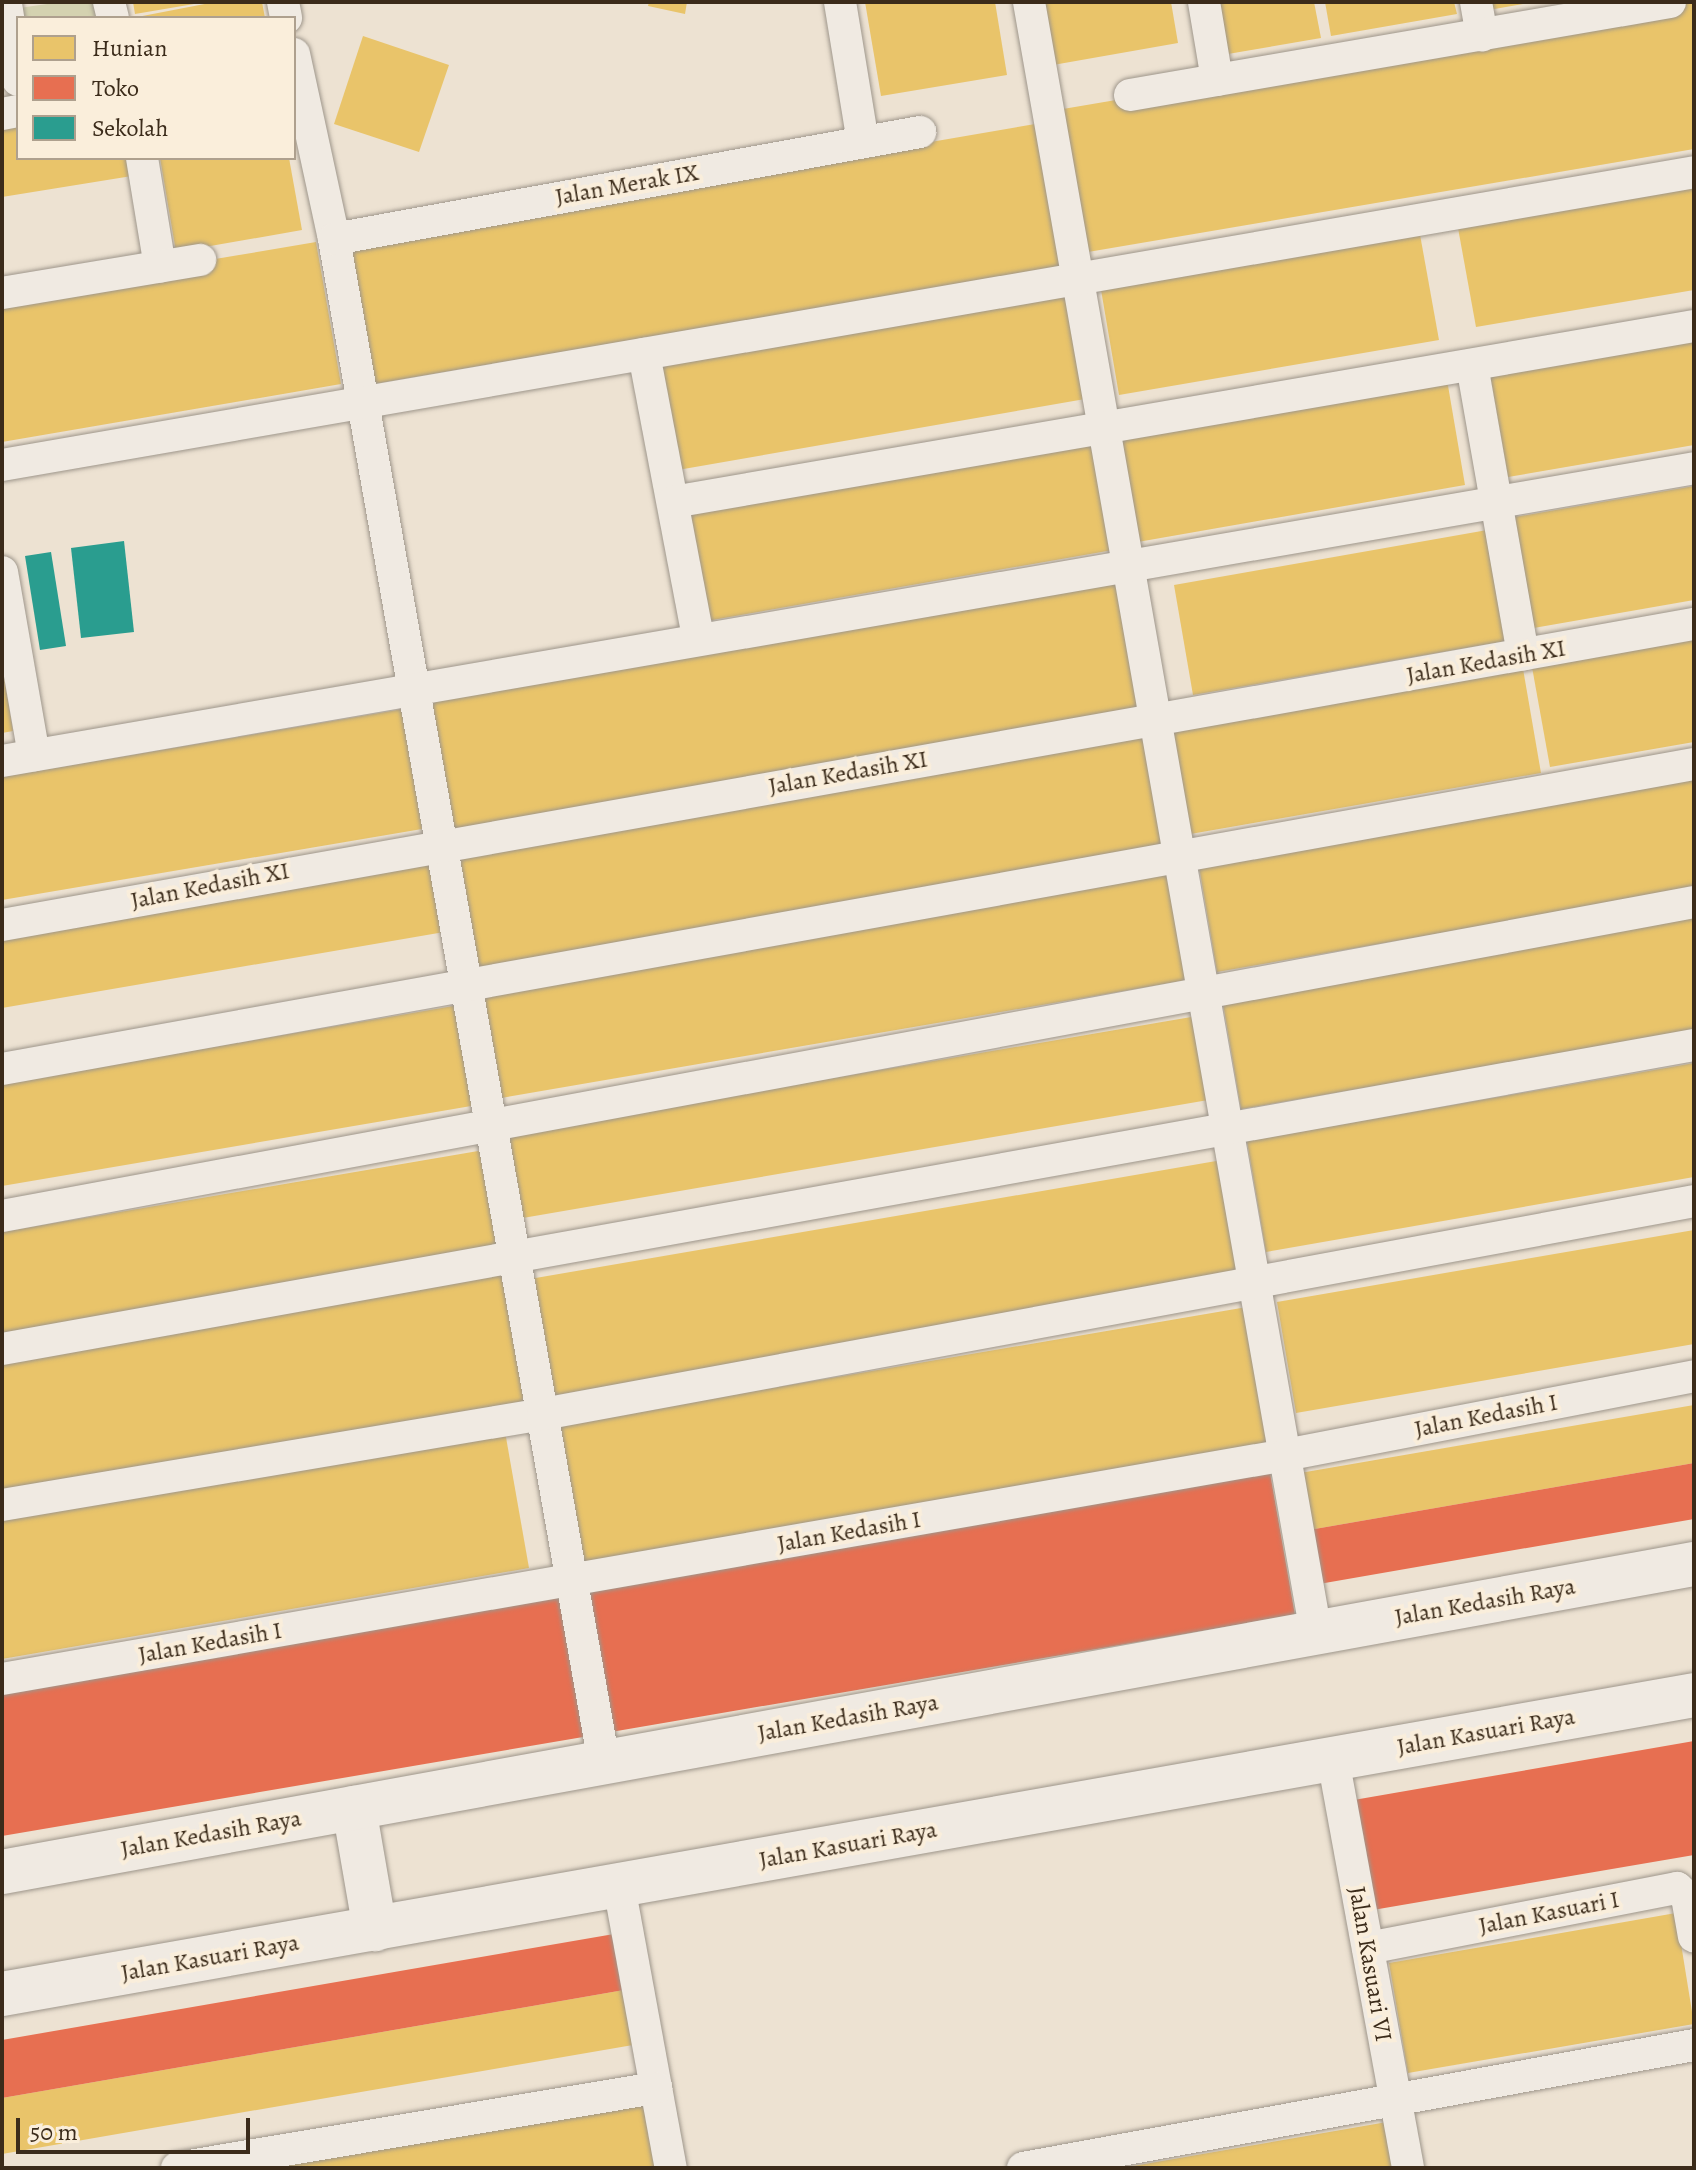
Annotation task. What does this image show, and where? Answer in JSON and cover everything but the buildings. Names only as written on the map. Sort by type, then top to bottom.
[{"type":"main road","name":"Jalan Kedasih Raya","points":[[2,1872],[1694,1564]]},
{"type":"main road","name":"Jalan Kasuari Raya","points":[[2,1994],[1694,1695]]},
{"type":"main road","points":[[354,1808],[375,1929]]},
{"type":"street","points":[[840,2],[863,142]]},
{"type":"street","points":[[1029,2],[1316,1633]]},
{"type":"street","points":[[1204,2],[1217,80]]},
{"type":"street","points":[[1476,2],[1482,35]]},
{"type":"street","points":[[1130,95],[1482,35],[1599,8],[1670,2]]},
{"type":"street","points":[[8,4],[16,65]]},
{"type":"street","points":[[296,63],[334,239],[604,1763]]},
{"type":"street","name":"Jalan Merak IX","points":[[334,239],[920,132]]},
{"type":"street","points":[[142,160],[160,267]]},
{"type":"street","points":[[2,465],[1694,172]]},
{"type":"street","points":[[2,293],[200,260]]},
{"type":"street","points":[[673,502],[1694,326]]},
{"type":"street","points":[[644,354],[698,638]]},
{"type":"street","points":[[1472,365],[1523,655]]},
{"type":"street","points":[[2,761],[698,638],[1694,468]]},
{"type":"street","points":[[4,590],[34,755]]},
{"type":"street","name":"Jalan Kedasih XI","points":[[2,925],[440,843],[1155,721],[1694,624]]},
{"type":"street","points":[[2,1069],[1694,764]]},
{"type":"street","points":[[2,1216],[1694,902]]},
{"type":"street","points":[[2,1349],[1694,1045]]},
{"type":"street","points":[[2,1505],[543,1414],[1254,1279],[1694,1201]]},
{"type":"street","name":"Jalan Kedasih I","points":[[2,1679],[1285,1455],[1694,1376]]},
{"type":"street","name":"Jalan Kasuari VI","points":[[1333,1759],[1408,2168]]},
{"type":"street","points":[[619,1886],[671,2168]]},
{"type":"street","name":"Jalan Kasuari I","points":[[1368,1948],[1677,1888],[1687,1897],[1694,1936]]},
{"type":"street","points":[[1023,2168],[1694,2045]]},
{"type":"street","points":[[177,2168],[656,2088]]},
{"type":"shaded area","points":[[61,2],[109,2],[112,16],[17,16],[12,9]]}]
